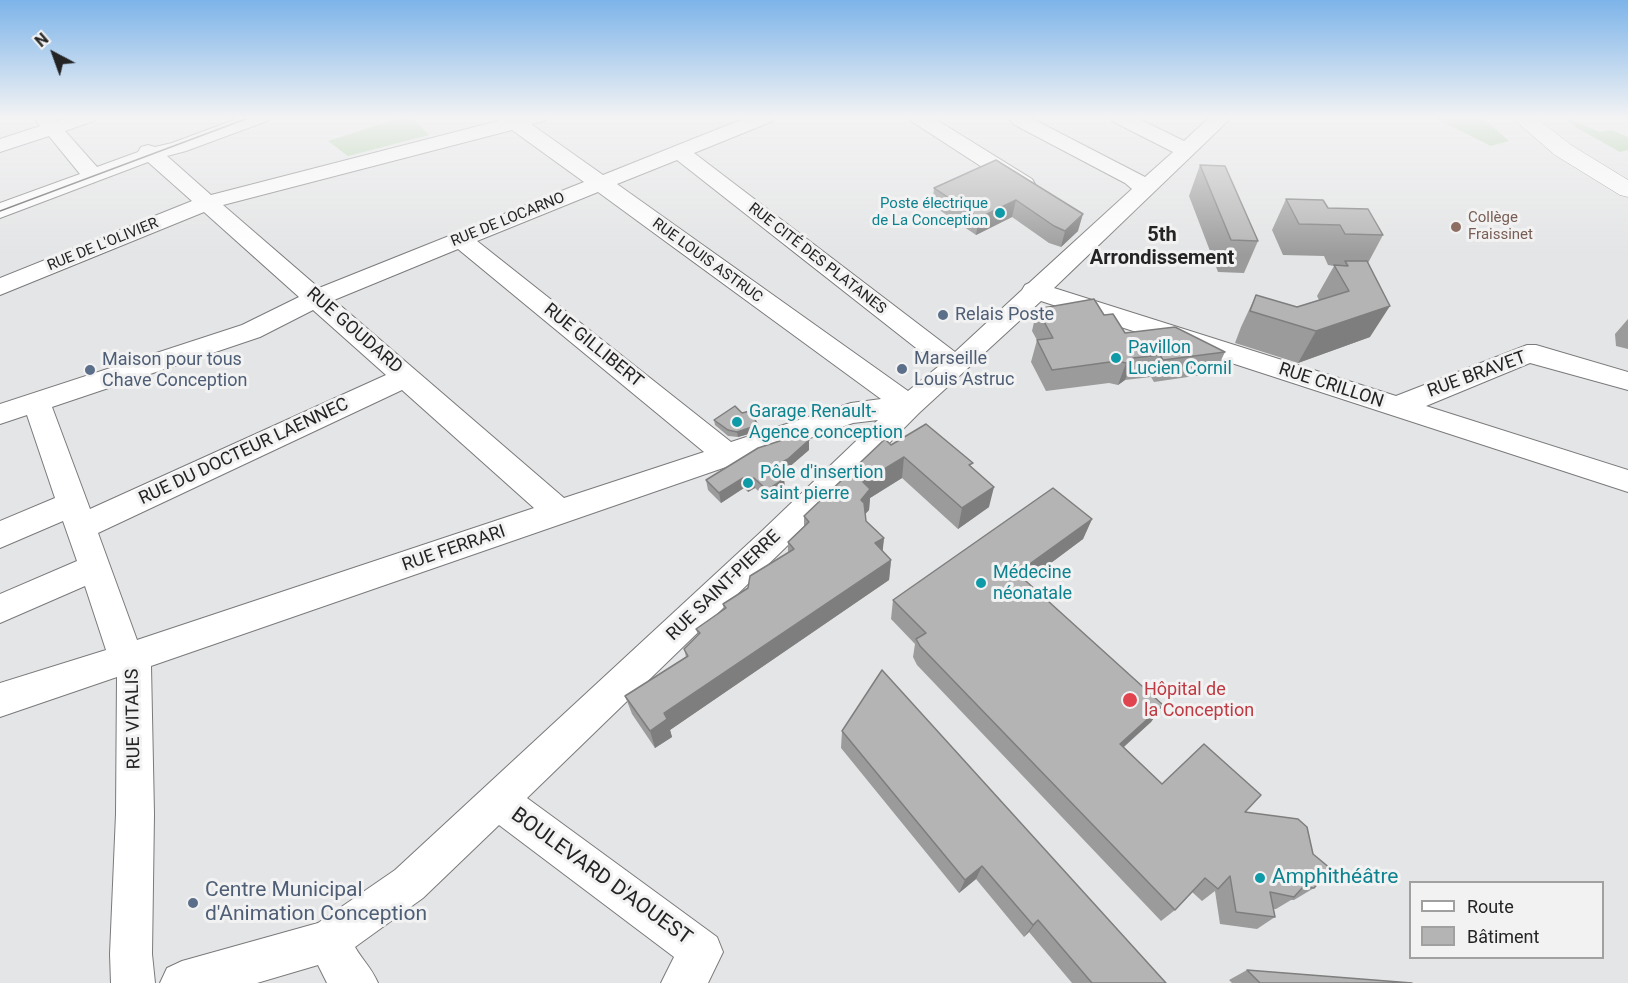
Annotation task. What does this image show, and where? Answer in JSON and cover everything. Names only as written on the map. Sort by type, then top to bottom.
[{"type":"main road","points":[[1584,163],[1628,190]]},
{"type":"street","points":[[82,163],[91,174]]},
{"type":"street","points":[[0,208],[122,163]]},
{"type":"street","name":"RUE GOUDARD","points":[[160,163],[560,513]]},
{"type":"street","name":"RUE DE L'OLIVIER","points":[[0,287],[206,203],[352,163]]},
{"type":"street","name":"RUE LOUIS ASTRUC","points":[[570,163],[909,406]]},
{"type":"street","name":"RUE DE LOCARNO","points":[[0,414],[251,331],[319,300],[336,289],[652,163]]},
{"type":"street","name":"RUE CITÉ DES PLATANES","points":[[693,163],[956,366]]},
{"type":"street","points":[[990,163],[1038,193]]},
{"type":"street","points":[[1104,163],[1133,178],[1141,185]]},
{"type":"street","name":"RUE SAINT-PIERRE","points":[[182,983],[328,941],[409,884],[499,801],[909,406],[956,366],[1172,163]]},
{"type":"street","points":[[1077,218],[1099,231]]},
{"type":"street","name":"RUE GILLIBERT","points":[[460,239],[726,454]]},
{"type":"street","name":"RUE CRILLON","points":[[1035,291],[1628,481]]},
{"type":"street","name":"RUE BRAVET","points":[[1396,407],[1527,354],[1536,354],[1628,381]]},
{"type":"street","name":"RUE DU DOCTEUR LAENNEC","points":[[0,536],[77,515],[406,377]]},
{"type":"street","name":"RUE VITALIS","points":[[37,403],[124,651],[132,656],[135,814],[131,954],[133,983]]},
{"type":"street","name":"RUE FERRARI","points":[[0,700],[851,413],[909,406]]},
{"type":"street","points":[[0,609],[96,567]]},
{"type":"street","name":"BOULEVARD D'AOUEST","points":[[499,801],[692,967]]},
{"type":"street","points":[[328,941],[346,974],[356,983]]},
{"type":"building","points":[[990,163],[1001,163],[1083,214],[1065,231],[1016,200],[979,218],[934,188]]},
{"type":"building","points":[[1200,165],[1225,166],[1258,241],[1231,240]]},
{"type":"building","points":[[1286,199],[1323,200],[1328,208],[1368,209],[1383,235],[1345,234],[1340,225],[1299,224]]},
{"type":"building","points":[[1345,261],[1367,261],[1390,306],[1316,331],[1250,311],[1256,295],[1297,307],[1349,291],[1334,265],[1348,266]]},
{"type":"building","points":[[1094,299],[1104,315],[1113,314],[1125,333],[1175,327],[1225,352],[1163,360],[1160,355],[1133,358],[1126,363],[1117,361],[1052,370],[1037,340],[1053,338],[1037,309]]},
{"type":"building","name":"Garage Renault- Agence conception","points":[[735,406],[742,413],[750,411],[758,425],[737,432],[728,430],[714,420]]},
{"type":"building","points":[[926,424],[973,463],[969,465],[994,487],[962,508],[904,457],[863,482],[870,489],[861,500],[864,503],[866,521],[884,538],[875,543],[891,560],[664,713],[667,719],[650,731],[625,696],[688,656],[684,649],[700,633],[696,629],[726,608],[723,604],[748,588],[750,576],[794,549],[788,542],[809,522],[804,516],[885,439],[891,445]]},
{"type":"building","points":[[801,434],[809,440],[788,459],[771,468],[784,479],[767,490],[754,478],[747,482],[743,478],[719,493],[706,480],[758,448]]},
{"type":"building","points":[[1053,488],[1092,519],[1017,573],[1163,705],[1120,744],[1162,784],[1204,744],[1261,795],[1245,812],[1298,819],[1307,827],[1313,854],[1331,869],[1314,888],[1303,887],[1294,897],[1270,892],[1275,917],[1236,912],[1230,876],[1218,889],[1205,878],[1175,910],[920,646],[916,639],[926,633],[893,600]]},
{"type":"building","points":[[882,670],[1166,983],[1092,983],[1038,920],[1033,925],[982,866],[965,880],[842,731]]},
{"type":"building","points":[[1247,970],[1412,983],[1260,983]]},
{"type":"tram line","points":[[0,211],[129,163]]},
{"type":"place","name":"Poste électrique de La Conception","points":[[1000,213]]},
{"type":"place","name":"Collège Fraissinet","points":[[1456,227]]},
{"type":"place","name":"Relais Poste","points":[[943,315]]},
{"type":"place","name":"Pavillon Lucien Cornil","points":[[1116,358]]},
{"type":"place","name":"Marseille Louis Astruc","points":[[902,369]]},
{"type":"place","name":"Maison pour tous Chave Conception","points":[[90,370]]},
{"type":"place","name":"Garage Renault- Agence conception","points":[[737,422]]},
{"type":"place","name":"Pôle d'insertion saint pierre","points":[[748,483]]},
{"type":"place","name":"Médecine néonatale","points":[[981,583]]},
{"type":"place","name":"Hôpital de la Conception","points":[[1130,700]]},
{"type":"place","name":"Amphithéâtre","points":[[1260,878]]},
{"type":"place","name":"Centre Municipal d'Animation Conception","points":[[193,903]]},
{"type":"district","name":"5th Arrondissement","points":[[1162,248]]}]
